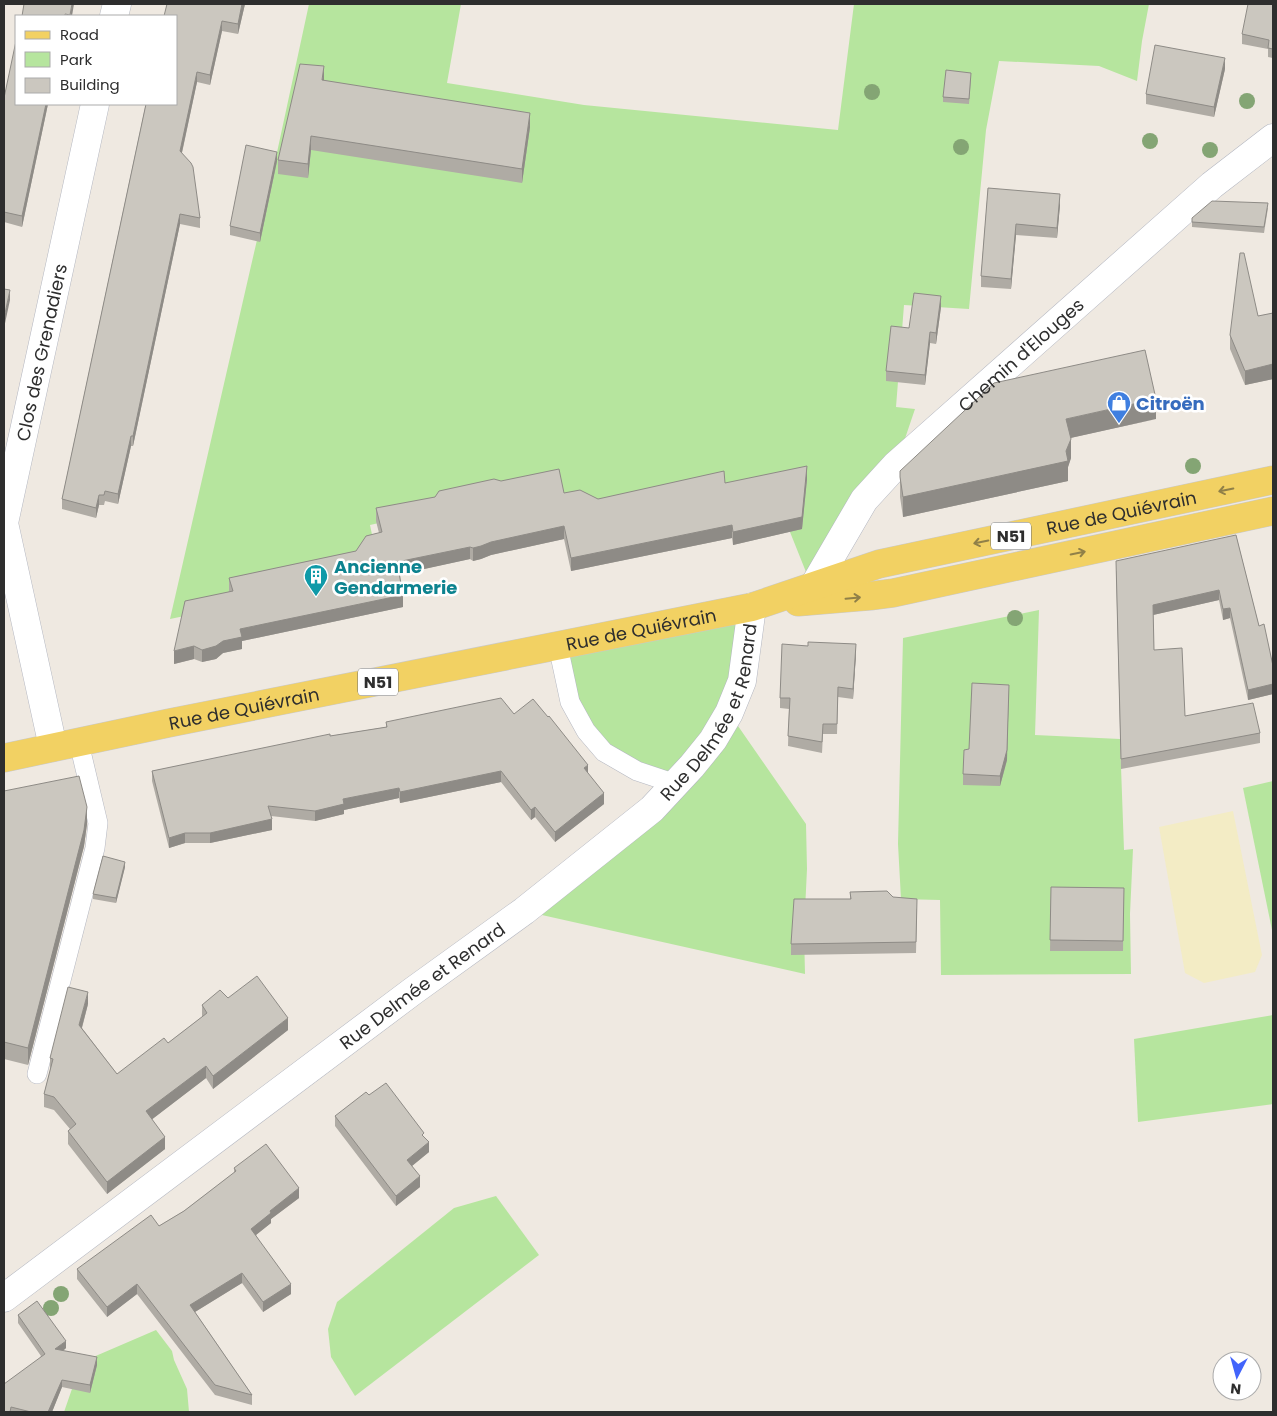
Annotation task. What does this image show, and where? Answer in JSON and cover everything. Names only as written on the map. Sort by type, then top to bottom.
[{"type":"main road","name":"Rue de Quiévrain","points":[[808,594],[879,564],[1273,480]]},
{"type":"main road","name":"Rue de Quiévrain","points":[[808,594],[882,595],[1273,511]]},
{"type":"main road","name":"N51","points":[[752,607],[808,594]]},
{"type":"main road","name":"Rue de Quiévrain","points":[[4,758],[178,721],[752,607]]},
{"type":"street","name":"Clos des Grenadiers","points":[[66,745],[4,523],[95,105]]},
{"type":"street","name":"Chemin d'Elouges","points":[[808,594],[864,500],[896,465],[1205,191],[1273,138]]},
{"type":"street","name":"Rue Delmée et Renard","points":[[4,1298],[413,991],[524,912],[652,809],[713,740],[729,713],[742,681],[752,607]]},
{"type":"lane","points":[[558,646],[570,702],[586,730],[604,752],[637,771],[676,784]]},
{"type":"lane","points":[[37,1074],[95,848],[98,823],[66,745]]},
{"type":"green space","points":[[309,4],[461,4],[447,83],[584,105],[838,130],[854,4],[1149,4],[1137,81],[1099,66],[999,61],[986,130],[969,309],[904,305],[896,407],[915,409],[896,465],[812,587],[790,532],[573,520],[553,498],[549,485],[370,525],[375,549],[223,608],[170,619],[276,157]]},
{"type":"green space","points":[[752,607],[729,713],[806,824],[805,974],[524,911],[676,784],[586,731],[558,646]]},
{"type":"green space","points":[[1039,610],[1035,735],[1120,739],[1124,850],[1133,849],[1130,914],[1131,974],[941,975],[940,900],[901,899],[898,844],[903,638]]},
{"type":"green space","points":[[1273,781],[1273,935],[1243,788]]},
{"type":"green space","points":[[1273,1015],[1273,1104],[1138,1122],[1134,1039]]},
{"type":"green space","points":[[496,1196],[539,1255],[355,1396],[331,1357],[328,1329],[337,1302],[454,1208]]},
{"type":"green space","points":[[156,1330],[172,1351],[187,1389],[189,1412],[64,1412],[84,1361]]},
{"type":"sand","points":[[1233,811],[1262,955],[1255,972],[1204,983],[1185,973],[1159,827]]},
{"type":"building","points":[[24,4],[72,4],[70,15],[22,15]]},
{"type":"building","points":[[167,4],[242,4],[238,24],[222,21],[210,75],[197,72],[180,151],[193,167],[200,218],[180,214],[133,436],[131,436],[118,494],[105,491],[104,495],[99,495],[96,508],[62,499],[146,105],[178,105],[178,15],[164,15]]},
{"type":"building","points":[[1248,4],[1273,4],[1273,49],[1268,48],[1269,40],[1242,34]]},
{"type":"building","points":[[1155,45],[1225,58],[1214,107],[1146,94]]},
{"type":"building","points":[[15,46],[15,105],[46,105],[22,216],[4,212],[4,98]]},
{"type":"building","points":[[300,64],[324,66],[322,80],[530,113],[522,169],[311,136],[308,164],[278,160]]},
{"type":"building","points":[[946,70],[971,73],[969,99],[943,97]]},
{"type":"building","points":[[246,145],[277,152],[260,233],[230,226]]},
{"type":"building","points":[[988,188],[1060,194],[1057,228],[1016,224],[1011,279],[981,276]]},
{"type":"building","points":[[1212,201],[1268,203],[1264,227],[1192,222],[1192,218]]},
{"type":"building","points":[[1240,253],[1244,253],[1258,316],[1273,313],[1273,364],[1245,371],[1230,335]]},
{"type":"building","points":[[4,289],[10,290],[4,318]]},
{"type":"building","points":[[914,293],[941,296],[936,333],[930,332],[925,375],[886,371],[891,326],[909,328]]},
{"type":"building","points":[[1145,350],[1156,399],[1066,419],[1071,439],[1066,451],[1068,461],[903,497],[900,471],[994,383]]},
{"type":"building","points":[[807,466],[802,517],[733,532],[732,525],[571,558],[564,526],[491,542],[473,548],[470,547],[397,562],[403,595],[240,629],[242,637],[223,641],[216,646],[202,650],[194,646],[174,651],[185,601],[233,591],[229,578],[356,551],[366,536],[382,532],[376,508],[435,497],[439,491],[494,479],[501,481],[559,469],[564,493],[580,490],[598,499],[724,471],[725,483]]},
{"type":"building","points":[[1236,535],[1259,626],[1264,624],[1273,666],[1273,684],[1248,690],[1230,608],[1223,609],[1219,590],[1153,605],[1154,650],[1182,648],[1185,716],[1253,703],[1260,733],[1121,759],[1116,561]]},
{"type":"building","points":[[808,642],[856,644],[853,689],[838,687],[837,724],[823,724],[822,742],[788,736],[790,698],[780,698],[782,644],[808,646]]},
{"type":"building","points":[[972,683],[1009,685],[1007,750],[1000,776],[963,774],[964,750],[969,749]]},
{"type":"building","points":[[501,698],[514,714],[533,699],[588,765],[584,768],[604,793],[555,832],[535,807],[531,810],[501,771],[400,792],[399,788],[343,799],[344,804],[315,811],[268,806],[272,819],[210,833],[185,833],[169,838],[152,771],[330,734],[330,736],[387,727],[386,722]]},
{"type":"building","points":[[79,776],[87,807],[84,830],[28,1048],[4,1042],[4,791]]},
{"type":"building","points":[[103,856],[125,862],[116,898],[93,894]]},
{"type":"building","points":[[1051,887],[1124,888],[1123,941],[1050,940]]},
{"type":"building","points":[[887,891],[893,897],[917,899],[916,942],[791,944],[794,899],[851,899],[850,892]]},
{"type":"building","points":[[257,976],[288,1018],[213,1076],[206,1066],[146,1111],[165,1137],[107,1182],[68,1131],[76,1124],[54,1097],[44,1094],[53,1059],[50,1058],[68,987],[88,992],[79,1025],[117,1074],[164,1038],[168,1043],[207,1013],[202,1005],[220,990],[228,998]]},
{"type":"building","points":[[386,1083],[424,1133],[422,1135],[429,1142],[407,1160],[420,1176],[396,1196],[335,1116],[366,1092],[369,1095]]},
{"type":"building","points":[[266,1144],[299,1188],[251,1229],[291,1284],[263,1302],[242,1273],[190,1305],[252,1395],[215,1385],[137,1284],[107,1307],[77,1269],[151,1215],[159,1226],[184,1211],[236,1171],[234,1168]]},
{"type":"building","points":[[37,1301],[66,1341],[55,1349],[97,1357],[90,1385],[62,1380],[48,1412],[31,1412],[11,1407],[10,1412],[4,1412],[4,1384],[45,1354],[18,1315]]},
{"type":"place","name":"Citroën","points":[[1119,424]]},
{"type":"place","name":"Ancienne Gendarmerie","points":[[316,597]]}]
